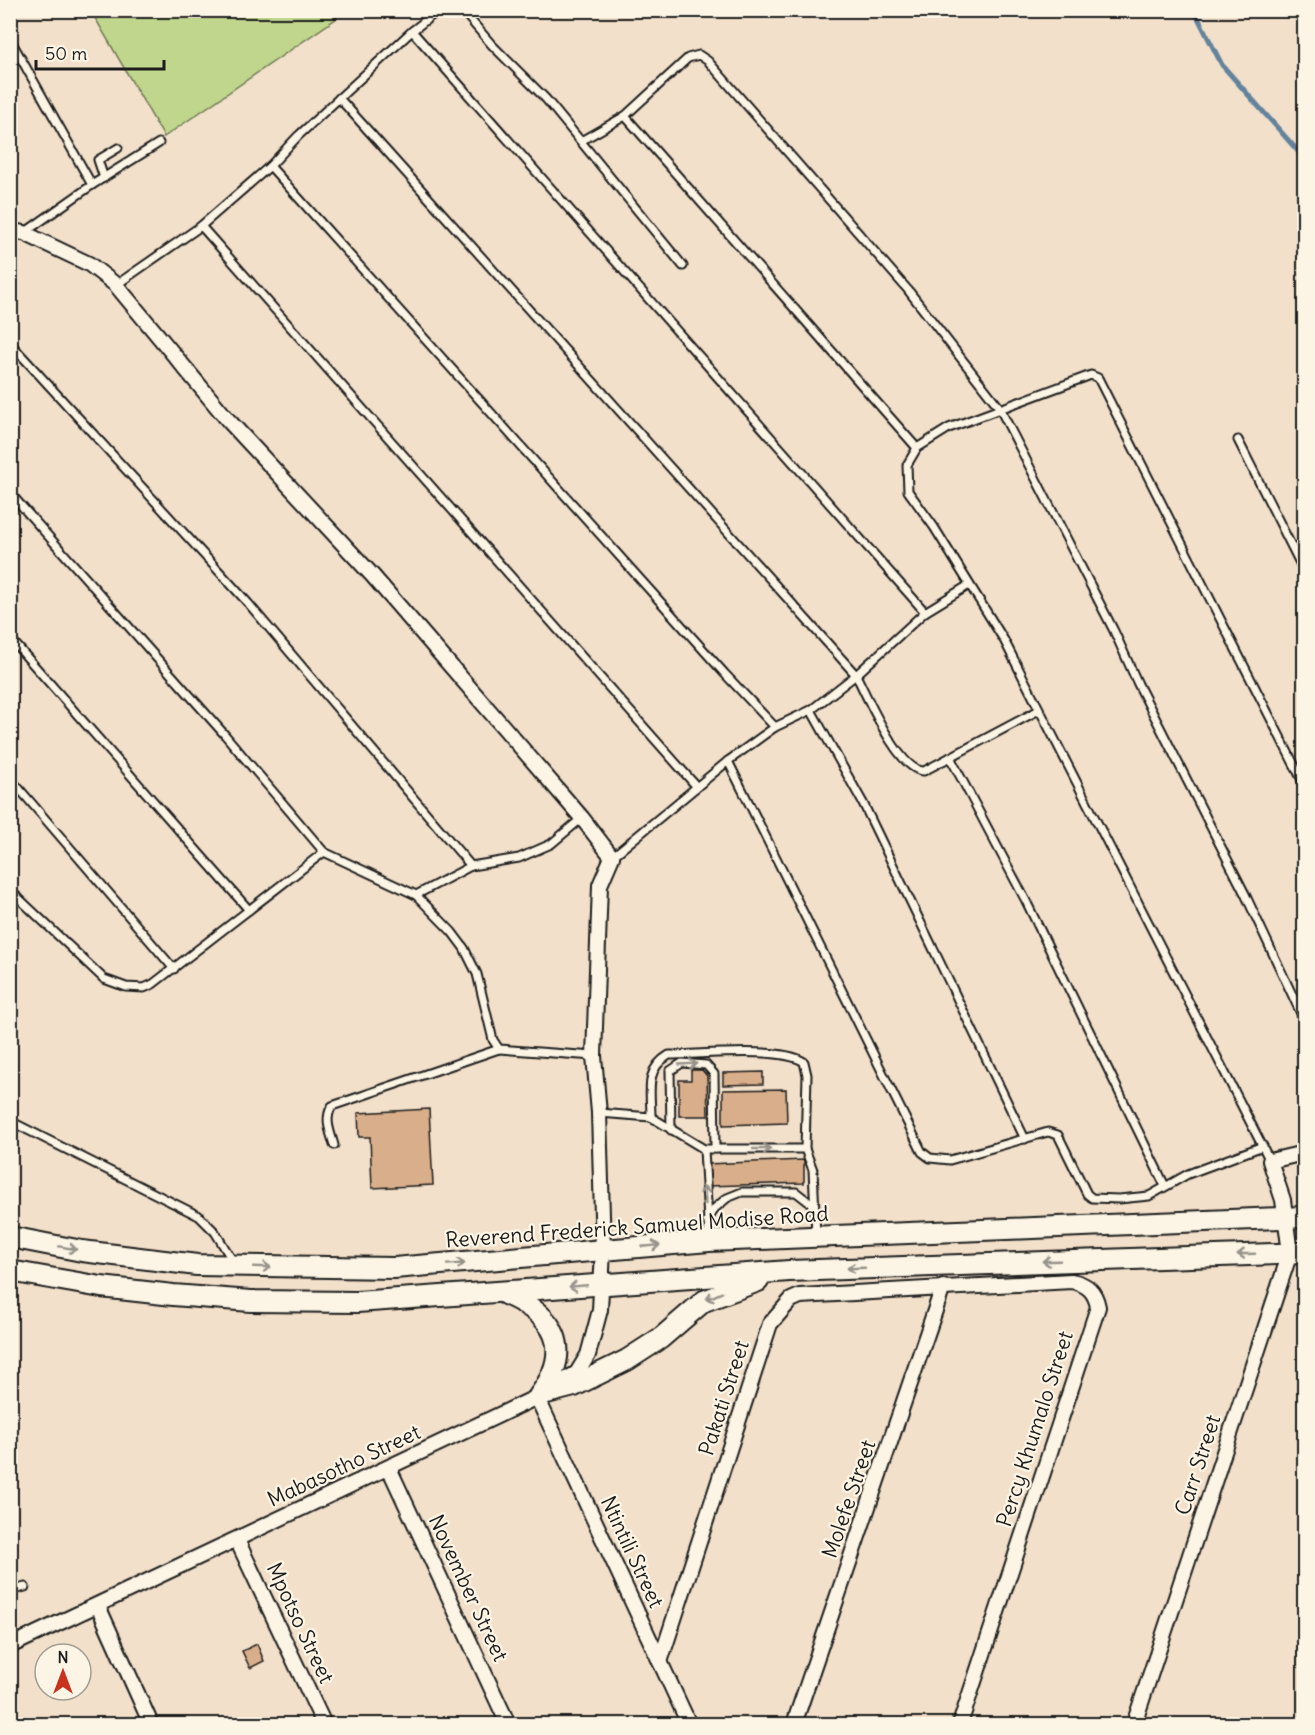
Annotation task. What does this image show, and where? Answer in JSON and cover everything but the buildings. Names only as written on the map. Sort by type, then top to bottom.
[{"type":"main road","name":"Reverend Frederick Samuel Modise Road","points":[[10,1237],[142,1259],[197,1265],[394,1268],[709,1241],[1296,1217]]},
{"type":"main road","points":[[10,1271],[101,1287],[251,1301],[397,1300],[789,1271],[1297,1253]]},
{"type":"main road","points":[[540,1396],[574,1386],[627,1360],[650,1346],[695,1307],[714,1295],[789,1271]]},
{"type":"main road","points":[[502,1293],[534,1308],[545,1317],[555,1335],[557,1349],[553,1374],[540,1396]]},
{"type":"street","points":[[17,232],[89,264],[116,285],[228,420],[372,575],[582,818],[612,857]]},
{"type":"street","name":"Mabasotho Street","points":[[10,1646],[540,1396],[577,1373],[588,1355],[596,1333],[603,1284],[599,1113],[594,1056],[600,885],[604,870],[612,857]]},
{"type":"street","points":[[1270,1161],[1305,1153]]},
{"type":"street","name":"Carr Street","points":[[1134,1725],[1297,1253],[1296,1217],[1270,1161]]},
{"type":"street","name":"Percy Khumalo Street","points":[[943,1287],[1071,1281],[1089,1288],[1096,1296],[1098,1307],[960,1725]]},
{"type":"street","name":"Pakati Street","points":[[660,1662],[770,1324],[776,1315],[791,1300],[800,1296],[943,1287]]},
{"type":"street","name":"Molefe Street","points":[[794,1725],[943,1287]]},
{"type":"street","name":"Ntintili Street","points":[[540,1396],[689,1725]]},
{"type":"street","name":"November Street","points":[[389,1468],[508,1725]]},
{"type":"street","name":"Mpotso Street","points":[[237,1540],[324,1725]]},
{"type":"street","points":[[98,1606],[151,1725]]},
{"type":"lane","points":[[116,285],[201,226],[270,166],[297,136],[412,31],[439,10]]},
{"type":"lane","points":[[462,10],[581,141],[682,266]]},
{"type":"lane","points":[[412,31],[925,612]]},
{"type":"lane","points":[[10,39],[92,185]]},
{"type":"lane","points":[[581,141],[625,116],[688,58],[695,54],[703,57],[908,290],[999,407],[1114,631],[1138,684],[1245,894],[1305,1020]]},
{"type":"lane","points":[[339,98],[856,675],[889,739],[912,768],[924,771],[1039,710]]},
{"type":"lane","points":[[625,116],[917,448]]},
{"type":"lane","points":[[17,232],[159,143]]},
{"type":"lane","points":[[104,178],[98,160],[118,148]]},
{"type":"lane","points":[[270,166],[724,674],[775,727]]},
{"type":"lane","points":[[201,226],[697,788]]},
{"type":"lane","points":[[10,343],[248,603],[471,866]]},
{"type":"lane","points":[[1270,1161],[1004,640],[934,527],[908,491],[907,465],[917,448],[949,428],[999,407],[1091,375],[1098,378],[1305,784]]},
{"type":"lane","points":[[1238,440],[1305,571]]},
{"type":"lane","points":[[10,493],[225,735],[324,852],[416,895],[464,948],[477,974],[493,1040],[499,1049]]},
{"type":"lane","points":[[612,857],[728,761],[775,727],[811,710],[856,675],[925,612],[969,585]]},
{"type":"lane","points":[[10,638],[249,910]]},
{"type":"lane","points":[[811,710],[863,803],[1025,1139]]},
{"type":"lane","points":[[950,757],[1026,901],[1165,1186]]},
{"type":"lane","points":[[728,761],[922,1152],[930,1158],[950,1160],[1048,1132],[1058,1136],[1083,1191],[1092,1198],[1134,1199],[1149,1196],[1188,1174],[1263,1146]]},
{"type":"lane","points":[[10,778],[174,969]]},
{"type":"lane","points":[[416,895],[471,866],[519,858],[551,844],[582,818]]},
{"type":"lane","points":[[10,891],[111,983],[144,988],[174,969],[324,852]]},
{"type":"lane","points":[[334,1144],[327,1123],[332,1106],[499,1049],[594,1056]]},
{"type":"lane","points":[[651,1117],[651,1072],[656,1062],[669,1055],[774,1053],[795,1056],[804,1062],[807,1075],[805,1149],[813,1170],[816,1237]]},
{"type":"lane","points":[[671,1130],[670,1071],[682,1063],[706,1065],[714,1074],[715,1149]]},
{"type":"lane","points":[[599,1113],[651,1117],[704,1149],[805,1149]]},
{"type":"lane","points":[[10,1121],[199,1216],[215,1232],[236,1266]]},
{"type":"lane","points":[[704,1149],[709,1241]]},
{"type":"lane","points":[[707,1221],[715,1208],[727,1198],[742,1192],[796,1192],[814,1206]]},
{"type":"lane","points":[[10,1591],[25,1587]]},
{"type":"green space","points":[[91,11],[332,11],[337,18],[164,137]]},
{"type":"waterway","points":[[1194,10],[1222,65],[1304,158]]}]
